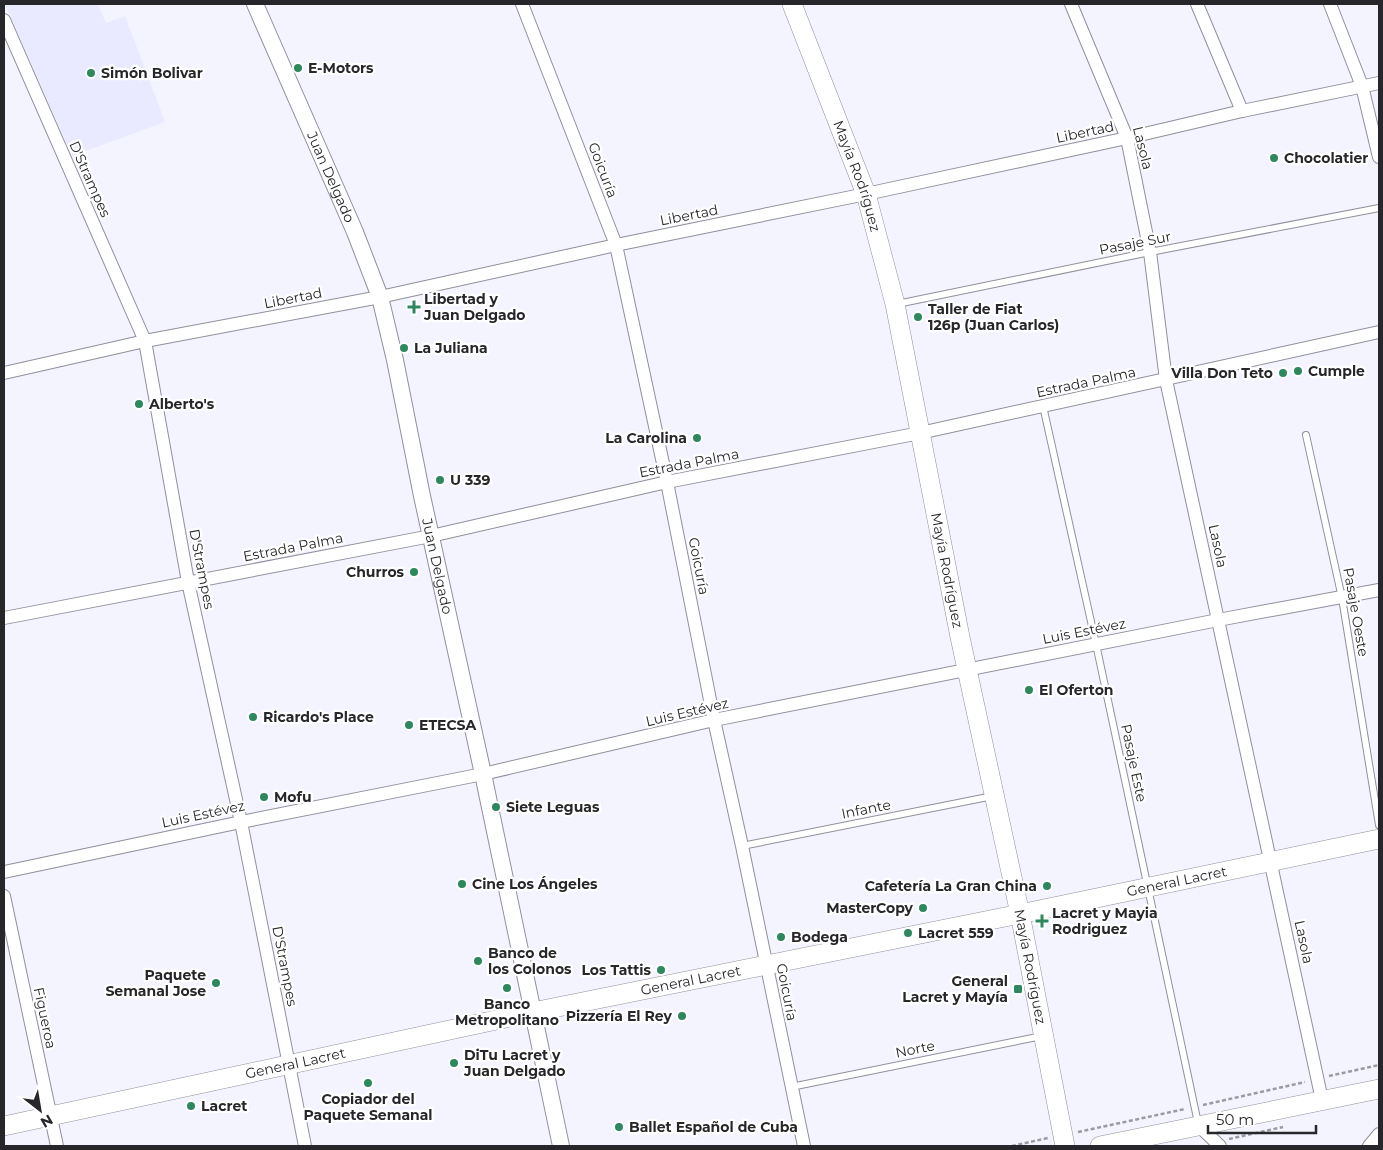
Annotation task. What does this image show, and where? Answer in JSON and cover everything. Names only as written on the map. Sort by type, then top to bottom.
[{"type":"main road","name":"Mayía Rodríguez","points":[[792,4],[866,194],[895,304],[967,670],[1020,914],[1065,1146]]},
{"type":"main road","name":"General Lacret","points":[[4,1126],[533,1012],[767,966],[1379,839]]},
{"type":"main road","points":[[1100,1146],[1379,1088]]},
{"type":"street","name":"Juan Delgado","points":[[255,4],[355,232],[380,297],[561,1146]]},
{"type":"street","name":"Goicuría","points":[[522,4],[616,245],[667,482],[714,720],[804,1146]]},
{"type":"street","name":"Lasola","points":[[1071,4],[1127,138],[1150,252],[1166,380],[1322,1100]]},
{"type":"street","points":[[1198,4],[1242,111]]},
{"type":"street","points":[[1330,4],[1362,86],[1379,158]]},
{"type":"street","name":"D'Strampes","points":[[4,20],[144,341],[188,582],[241,822],[305,1146]]},
{"type":"street","name":"Libertad","points":[[4,372],[144,341],[380,297],[1379,83]]},
{"type":"street","name":"Estrada Palma","points":[[4,618],[430,536],[667,482],[920,433],[1379,332]]},
{"type":"street","name":"Luis Estévez","points":[[4,872],[483,774],[714,720],[1379,590]]},
{"type":"street","name":"Figueroa","points":[[4,896],[57,1146]]},
{"type":"street","points":[[1199,1126],[1220,1146]]},
{"type":"street","points":[[1369,1146],[1379,1134]]},
{"type":"lane","name":"Pasaje Sur","points":[[895,304],[1379,208]]},
{"type":"lane","name":"Pasaje Este","points":[[1043,406],[1199,1126]]},
{"type":"lane","name":"Pasaje Oeste","points":[[1306,435],[1342,598],[1379,825]]},
{"type":"lane","name":"Infante","points":[[742,846],[994,796]]},
{"type":"lane","name":"Norte","points":[[791,1087],[1044,1036]]},
{"type":"shaded area","name":"Simón Bolivar","points":[[5,4],[98,4],[106,23],[125,16],[165,122],[72,156]]},
{"type":"place","name":"E-Motors","points":[[298,68]]},
{"type":"place","name":"Simón Bolivar","points":[[91,73]]},
{"type":"place","name":"Chocolatier","points":[[1274,158]]},
{"type":"place","name":"Libertad y Juan Delgado","points":[[414,307]]},
{"type":"place","name":"Taller de Fiat 126p (Juan Carlos)","points":[[918,317]]},
{"type":"place","name":"La Juliana","points":[[404,348]]},
{"type":"place","name":"Cumple","points":[[1298,371]]},
{"type":"place","name":"Villa Don Teto","points":[[1283,373]]},
{"type":"place","name":"Alberto's","points":[[139,404]]},
{"type":"place","name":"La Carolina","points":[[697,438]]},
{"type":"place","name":"U 339","points":[[440,480]]},
{"type":"place","name":"Churros","points":[[414,572]]},
{"type":"place","name":"El Oferton","points":[[1029,690]]},
{"type":"place","name":"Ricardo's Place","points":[[253,717]]},
{"type":"place","name":"ETECSA","points":[[409,725]]},
{"type":"place","name":"Mofu","points":[[264,797]]},
{"type":"place","name":"Siete Leguas","points":[[496,807]]},
{"type":"place","name":"Cine Los Ángeles","points":[[462,884]]},
{"type":"place","name":"Cafetería La Gran China","points":[[1047,886]]},
{"type":"place","name":"MasterCopy","points":[[923,908]]},
{"type":"place","name":"Lacret y Mayia Rodriguez","points":[[1042,921]]},
{"type":"place","name":"Lacret 559","points":[[908,933]]},
{"type":"place","name":"Bodega","points":[[781,937]]},
{"type":"place","name":"Banco de los Colonos","points":[[478,961]]},
{"type":"place","name":"Los Tattis","points":[[661,970]]},
{"type":"place","name":"Paquete Semanal Jose","points":[[216,983]]},
{"type":"place","name":"Banco Metropolitano","points":[[507,988]]},
{"type":"place","name":"General Lacret y Mayía","points":[[1018,989]]},
{"type":"place","name":"Pizzería El Rey","points":[[682,1016]]},
{"type":"place","name":"DiTu Lacret y Juan Delgado","points":[[454,1063]]},
{"type":"place","name":"Copiador del Paquete Semanal","points":[[368,1083]]},
{"type":"place","name":"Lacret","points":[[191,1106]]},
{"type":"place","name":"Ballet Español de Cuba","points":[[619,1127]]}]
